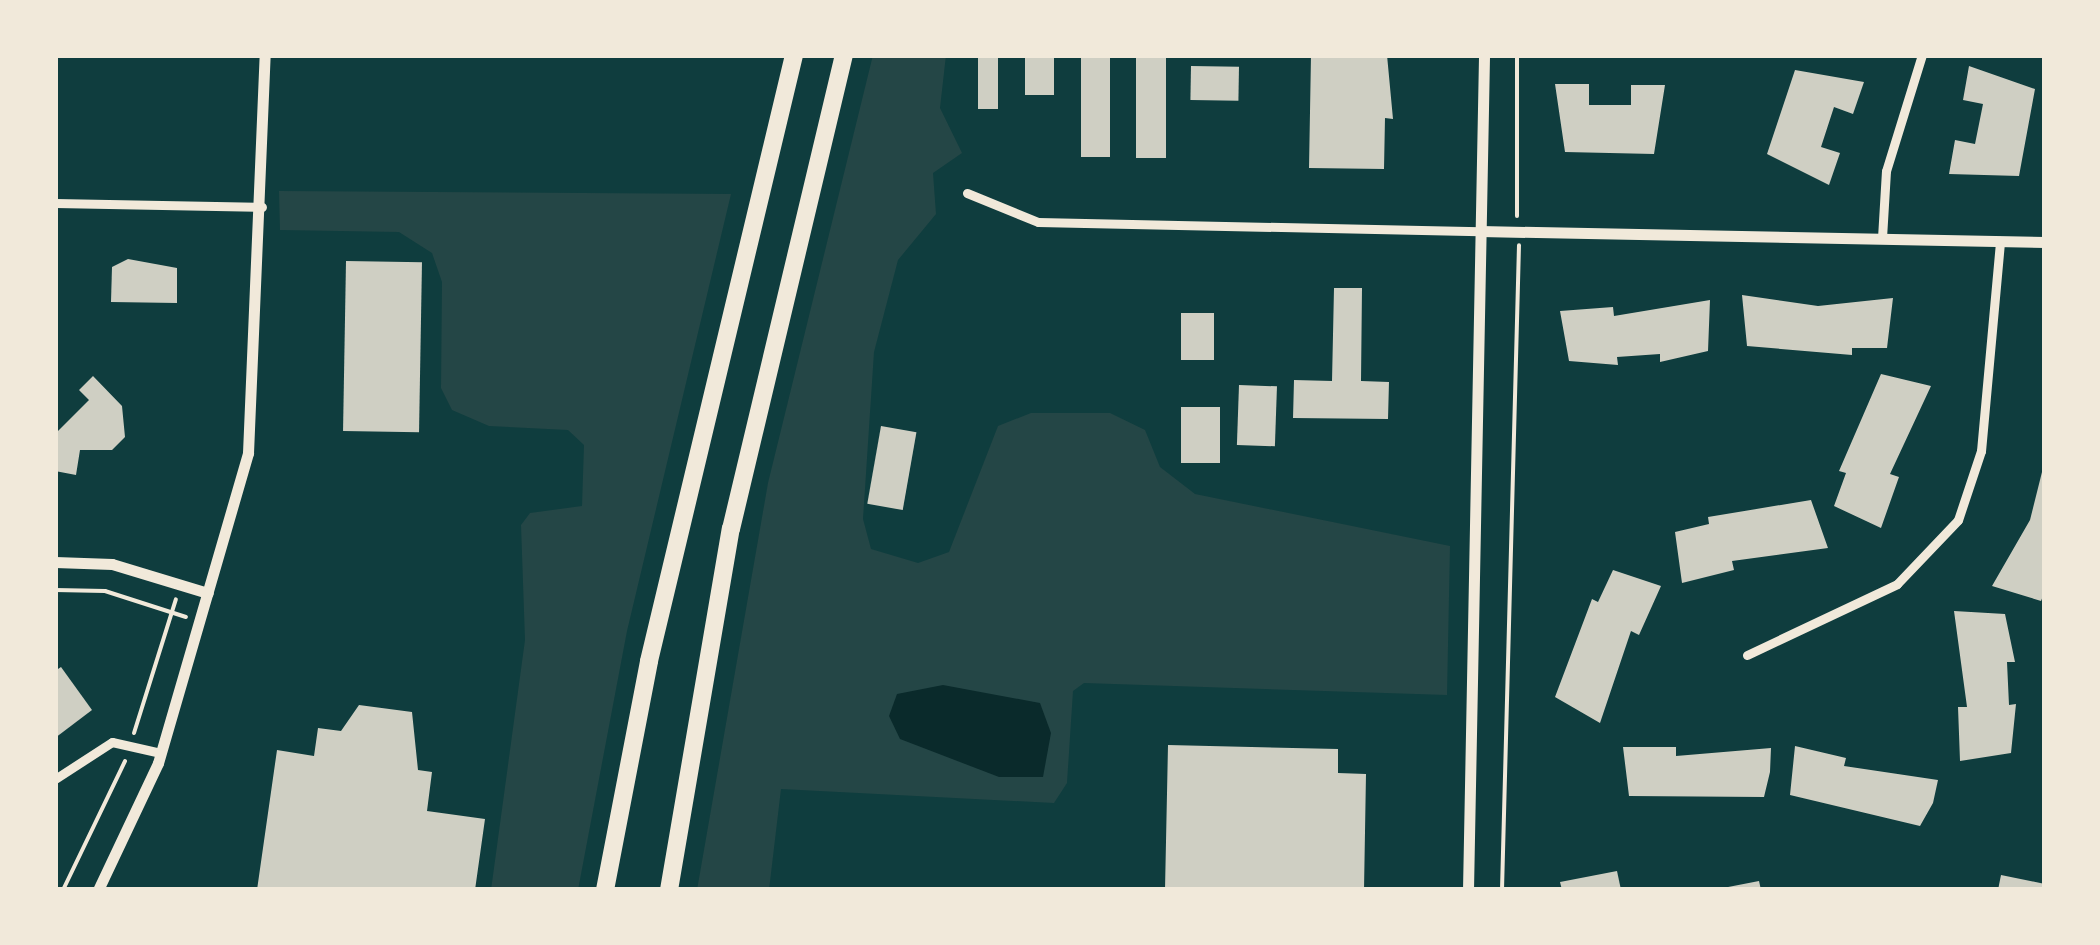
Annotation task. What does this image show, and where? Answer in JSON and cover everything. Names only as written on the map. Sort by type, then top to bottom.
[{"type":"highway","points":[[606,890],[648,661],[794,55]]},
{"type":"highway","points":[[670,890],[731,529],[844,55]]},
{"type":"street","points":[[98,890],[161,752],[208,593],[253,418],[265,55]]},
{"type":"street","points":[[1468,890],[1484,55]]},
{"type":"street","points":[[1882,238],[1888,162],[1922,55]]},
{"type":"street","points":[[967,193],[1038,222],[2045,242]]},
{"type":"street","points":[[55,203],[262,207]]},
{"type":"street","points":[[1748,655],[1897,584],[1958,520],[1981,452],[2000,241]]},
{"type":"street","points":[[55,562],[112,564],[208,593]]},
{"type":"street","points":[[55,779],[112,742],[161,752]]},
{"type":"path","points":[[1516,193],[1517,55]]},
{"type":"path","points":[[1502,890],[1520,270]]},
{"type":"path","points":[[55,590],[105,590],[172,612],[136,726]]},
{"type":"path","points":[[63,890],[125,763]]},
{"type":"shaded area","points":[[873,55],[946,55],[940,108],[962,153],[933,173],[936,214],[898,260],[874,352],[863,519],[871,549],[918,563],[949,552],[998,426],[1031,413],[1110,413],[1145,430],[1160,467],[1195,494],[1450,546],[1447,695],[1084,683],[1073,691],[1067,783],[1054,803],[781,789],[769,890],[697,890],[768,483]]},
{"type":"shaded area","points":[[279,191],[731,194],[627,631],[578,890],[491,890],[525,640],[521,525],[530,513],[582,506],[584,445],[568,430],[489,426],[452,410],[441,388],[442,282],[432,253],[399,232],[280,230]]},
{"type":"shaded area","points":[[943,685],[1040,703],[1051,733],[1043,777],[999,777],[900,739],[889,716],[897,694]]},
{"type":"building","points":[[978,55],[998,55],[998,109],[978,109]]},
{"type":"building","points":[[1025,55],[1054,55],[1054,95],[1025,95]]},
{"type":"building","points":[[1081,55],[1110,55],[1110,157],[1081,157]]},
{"type":"building","points":[[1136,55],[1166,55],[1166,158],[1136,158]]},
{"type":"building","points":[[1311,55],[1387,55],[1393,119],[1385,118],[1384,169],[1309,168]]},
{"type":"building","points":[[1191,66],[1239,67],[1238,101],[1190,100]]},
{"type":"building","points":[[1969,66],[2035,89],[2019,176],[1949,174],[1955,140],[1975,144],[1983,104],[1963,100]]},
{"type":"building","points":[[1795,70],[1864,82],[1853,114],[1834,107],[1821,147],[1840,153],[1829,185],[1767,154]]},
{"type":"building","points":[[1555,84],[1589,84],[1589,105],[1631,105],[1631,85],[1665,85],[1654,154],[1565,152]]},
{"type":"building","points":[[128,259],[177,268],[177,303],[111,302],[112,267]]},
{"type":"building","points":[[346,261],[422,262],[419,432],[343,431]]},
{"type":"building","points":[[1334,288],[1362,288],[1361,381],[1389,382],[1388,419],[1293,418],[1294,380],[1332,381]]},
{"type":"building","points":[[1742,295],[1818,306],[1893,298],[1887,348],[1852,348],[1852,355],[1747,346]]},
{"type":"building","points":[[1710,300],[1708,351],[1660,362],[1660,354],[1617,357],[1618,365],[1569,361],[1560,311],[1613,307],[1614,316]]},
{"type":"building","points":[[1181,313],[1214,313],[1214,360],[1181,360]]},
{"type":"building","points":[[1881,374],[1931,386],[1890,474],[1899,477],[1881,528],[1834,506],[1846,473],[1839,471]]},
{"type":"building","points":[[93,376],[122,406],[125,437],[112,450],[80,450],[76,475],[55,471],[58,431],[89,400],[79,390]]},
{"type":"building","points":[[1239,385],[1277,386],[1275,446],[1237,445]]},
{"type":"building","points":[[1181,407],[1220,407],[1220,463],[1181,463]]},
{"type":"building","points":[[881,426],[916,432],[903,510],[867,504]]},
{"type":"building","points":[[2045,460],[2045,591],[2041,601],[1992,586],[2030,520]]},
{"type":"building","points":[[1811,500],[1828,548],[1732,561],[1734,570],[1682,583],[1675,532],[1709,524],[1708,517]]},
{"type":"building","points":[[1613,570],[1661,586],[1639,635],[1631,631],[1600,723],[1555,697],[1592,599],[1598,602]]},
{"type":"building","points":[[1954,611],[2005,614],[2015,662],[2007,662],[2009,705],[2016,704],[2011,753],[1960,761],[1958,707],[1967,707]]},
{"type":"building","points":[[61,667],[92,710],[55,738],[55,671]]},
{"type":"building","points":[[359,705],[412,712],[418,770],[432,772],[427,811],[485,819],[475,890],[257,890],[277,750],[314,756],[318,728],[341,731]]},
{"type":"building","points":[[1168,745],[1338,749],[1338,773],[1366,774],[1364,890],[1165,890]]},
{"type":"building","points":[[1795,746],[1846,758],[1844,766],[1938,780],[1933,803],[1920,826],[1790,795]]},
{"type":"building","points":[[1623,747],[1676,747],[1676,756],[1771,748],[1764,797],[1629,796]]},
{"type":"building","points":[[1617,871],[1621,890],[1562,890],[1560,882]]},
{"type":"building","points":[[2001,875],[2045,884],[2045,890],[1998,890]]},
{"type":"building","points":[[1759,881],[1761,890],[1723,890],[1723,888]]}]
